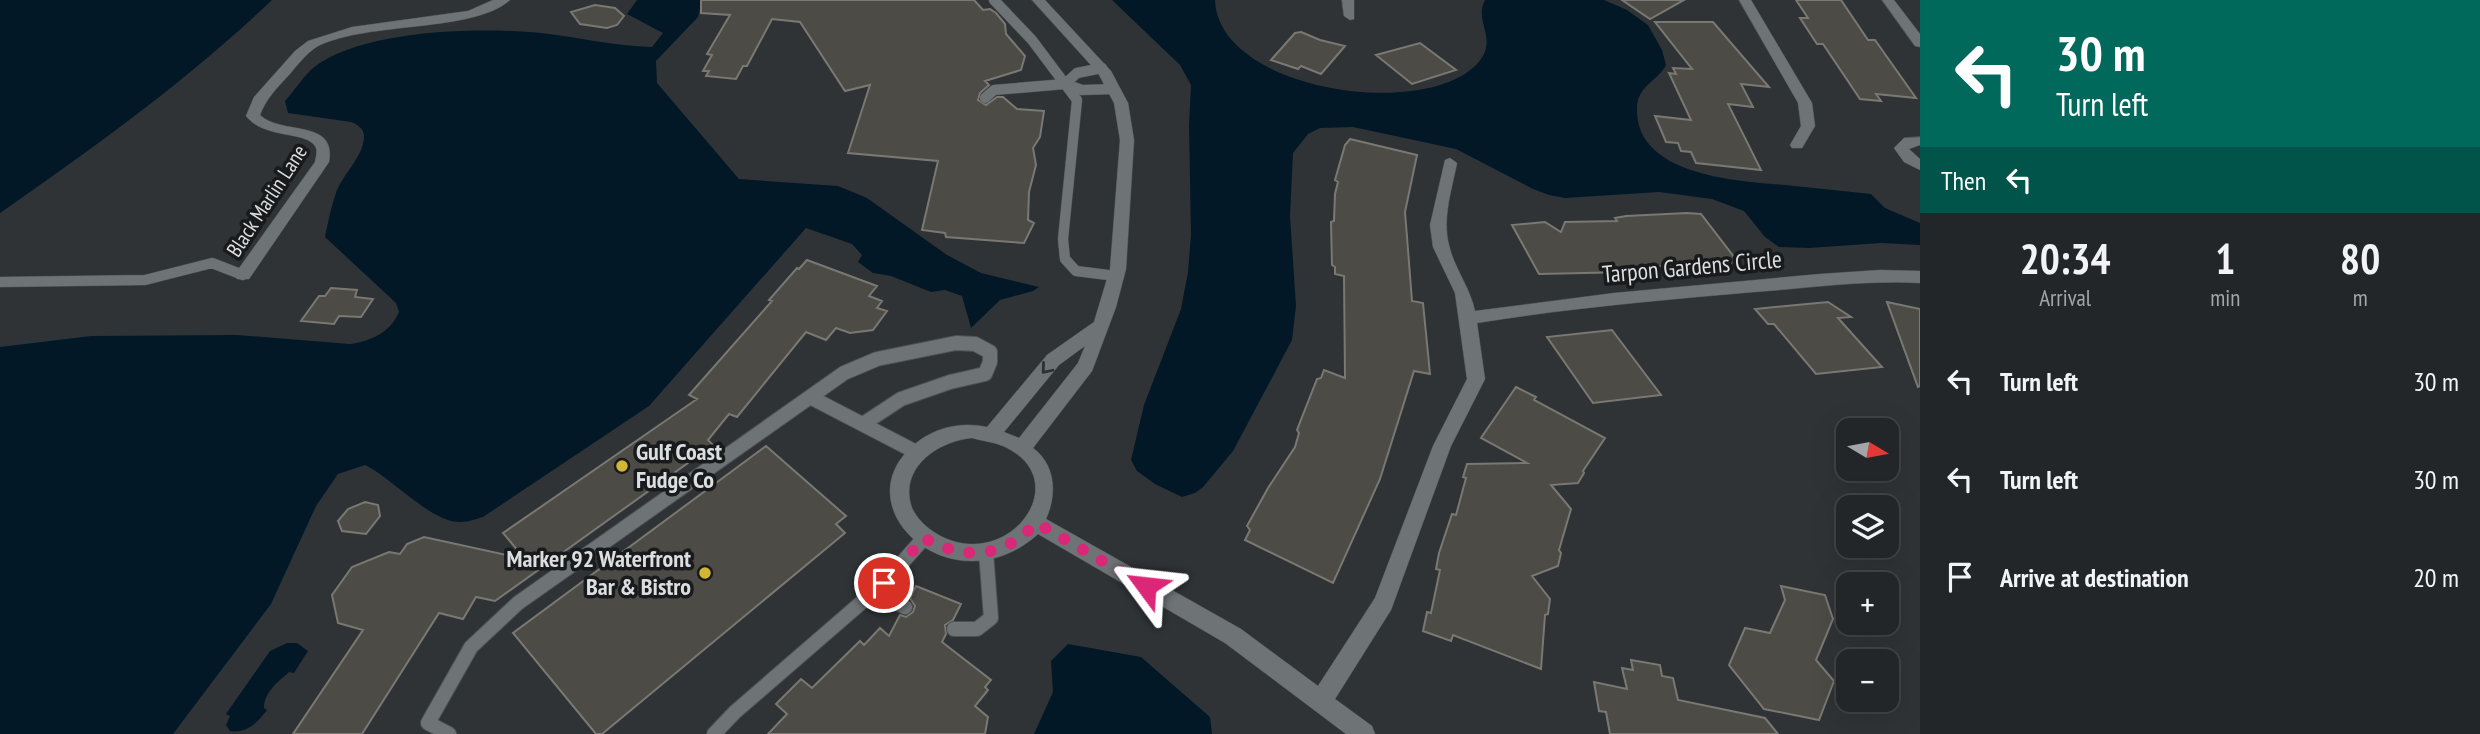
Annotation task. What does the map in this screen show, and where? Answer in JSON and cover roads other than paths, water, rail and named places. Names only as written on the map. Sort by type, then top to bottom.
[{"type":"street","name":"Black Marlin Lane","points":[[243,275],[322,162],[326,152],[324,144],[317,138],[308,134],[271,129],[257,122],[253,116],[259,100],[300,54],[313,44],[337,34],[471,14],[504,0]]},
{"type":"street","points":[[1023,447],[1086,366],[1108,307],[1116,276],[1127,140],[1121,103],[1102,68],[1038,0]]},
{"type":"street","points":[[1348,0],[1350,16]]},
{"type":"street","points":[[1745,0],[1805,103],[1808,126],[1797,145]]},
{"type":"street","points":[[1888,0],[1920,43]]},
{"type":"street","points":[[1920,141],[1909,141],[1901,148],[1909,159],[1920,165]]},
{"type":"street","points":[[1321,701],[1384,603],[1442,446],[1476,379],[1463,293],[1441,247],[1438,225],[1450,163]]},
{"type":"street","name":"Tarpon Gardens Circle","points":[[1468,318],[1549,305],[1697,291],[1878,276],[1920,277]]},
{"type":"street","points":[[993,433],[1053,360],[1099,327]]},
{"type":"street","points":[[972,431],[993,433],[1023,447],[1037,463],[1045,482],[1045,503],[1036,523],[1023,536],[1006,547],[986,552],[964,553],[943,548],[924,538],[909,522],[901,505],[902,477],[916,452],[932,441],[951,433],[972,431]]},
{"type":"street","points":[[1036,523],[1233,636],[1364,734]]},
{"type":"lane","points":[[994,0],[1032,40],[1077,100],[1063,240],[1065,259],[1076,271],[1116,276]]},
{"type":"lane","points":[[1065,83],[1077,73],[1102,68]]},
{"type":"lane","points":[[985,98],[994,90],[1065,83],[1082,90],[1114,89]]},
{"type":"lane","points":[[0,282],[145,279],[212,263],[243,275]]},
{"type":"lane","points":[[449,734],[428,723],[471,647],[508,612],[810,397],[844,373],[877,359],[956,343],[975,344],[990,352],[985,374],[950,382],[901,399],[863,424]]},
{"type":"lane","points":[[810,397],[916,452]]},
{"type":"lane","points":[[714,734],[875,592],[924,538]]},
{"type":"lane","points":[[954,629],[977,629],[991,618],[986,552]]},
{"type":"lane","points":[[875,592],[905,607]]},
{"type":"water","points":[[0,0],[272,0],[207,58],[140,112],[0,213]]},
{"type":"water","points":[[637,0],[702,0],[698,17],[656,61],[657,83],[739,179],[838,186],[867,198],[947,255],[981,273],[1039,287],[1000,300],[971,328],[962,296],[945,290],[931,292],[891,276],[873,273],[858,262],[862,255],[852,244],[806,228],[649,406],[483,517],[461,522],[438,516],[365,465],[338,474],[316,506],[271,604],[173,734],[0,734],[0,347],[91,336],[237,335],[350,344],[379,335],[399,312],[396,303],[325,237],[336,193],[360,152],[363,132],[351,122],[288,113],[285,101],[313,68],[334,55],[391,38],[455,31],[516,31],[652,47],[663,33],[627,14]]},
{"type":"water","points":[[1112,0],[1215,0],[1225,31],[1250,56],[1285,75],[1327,87],[1371,93],[1414,91],[1450,81],[1477,64],[1486,47],[1482,16],[1485,0],[1604,0],[1627,10],[1648,25],[1662,50],[1666,65],[1640,94],[1637,108],[1641,131],[1653,148],[1671,161],[1717,177],[1871,194],[1885,208],[1920,223],[1920,245],[1881,243],[1809,248],[1779,247],[1765,237],[1744,211],[1712,199],[1659,192],[1565,198],[1533,189],[1456,149],[1353,127],[1320,128],[1308,134],[1293,153],[1290,216],[1296,306],[1292,340],[1233,451],[1203,487],[1182,497],[1155,484],[1137,471],[1131,460],[1144,405],[1181,309],[1188,272],[1191,235],[1191,85],[1180,65]]},
{"type":"water","points":[[287,643],[297,643],[308,651],[294,673],[289,672],[269,692],[264,708],[267,710],[260,719],[242,731],[230,731],[226,725],[230,716],[226,714],[270,651]]},
{"type":"water","points":[[1068,644],[1141,657],[1210,717],[1212,734],[1034,734],[1053,692],[1051,661]]},
{"type":"place","name":"Gulf Coast Fudge Co","points":[[622,466]]},
{"type":"place","name":"Marker 92 Waterfront Bar & Bistro","points":[[705,573]]}]
